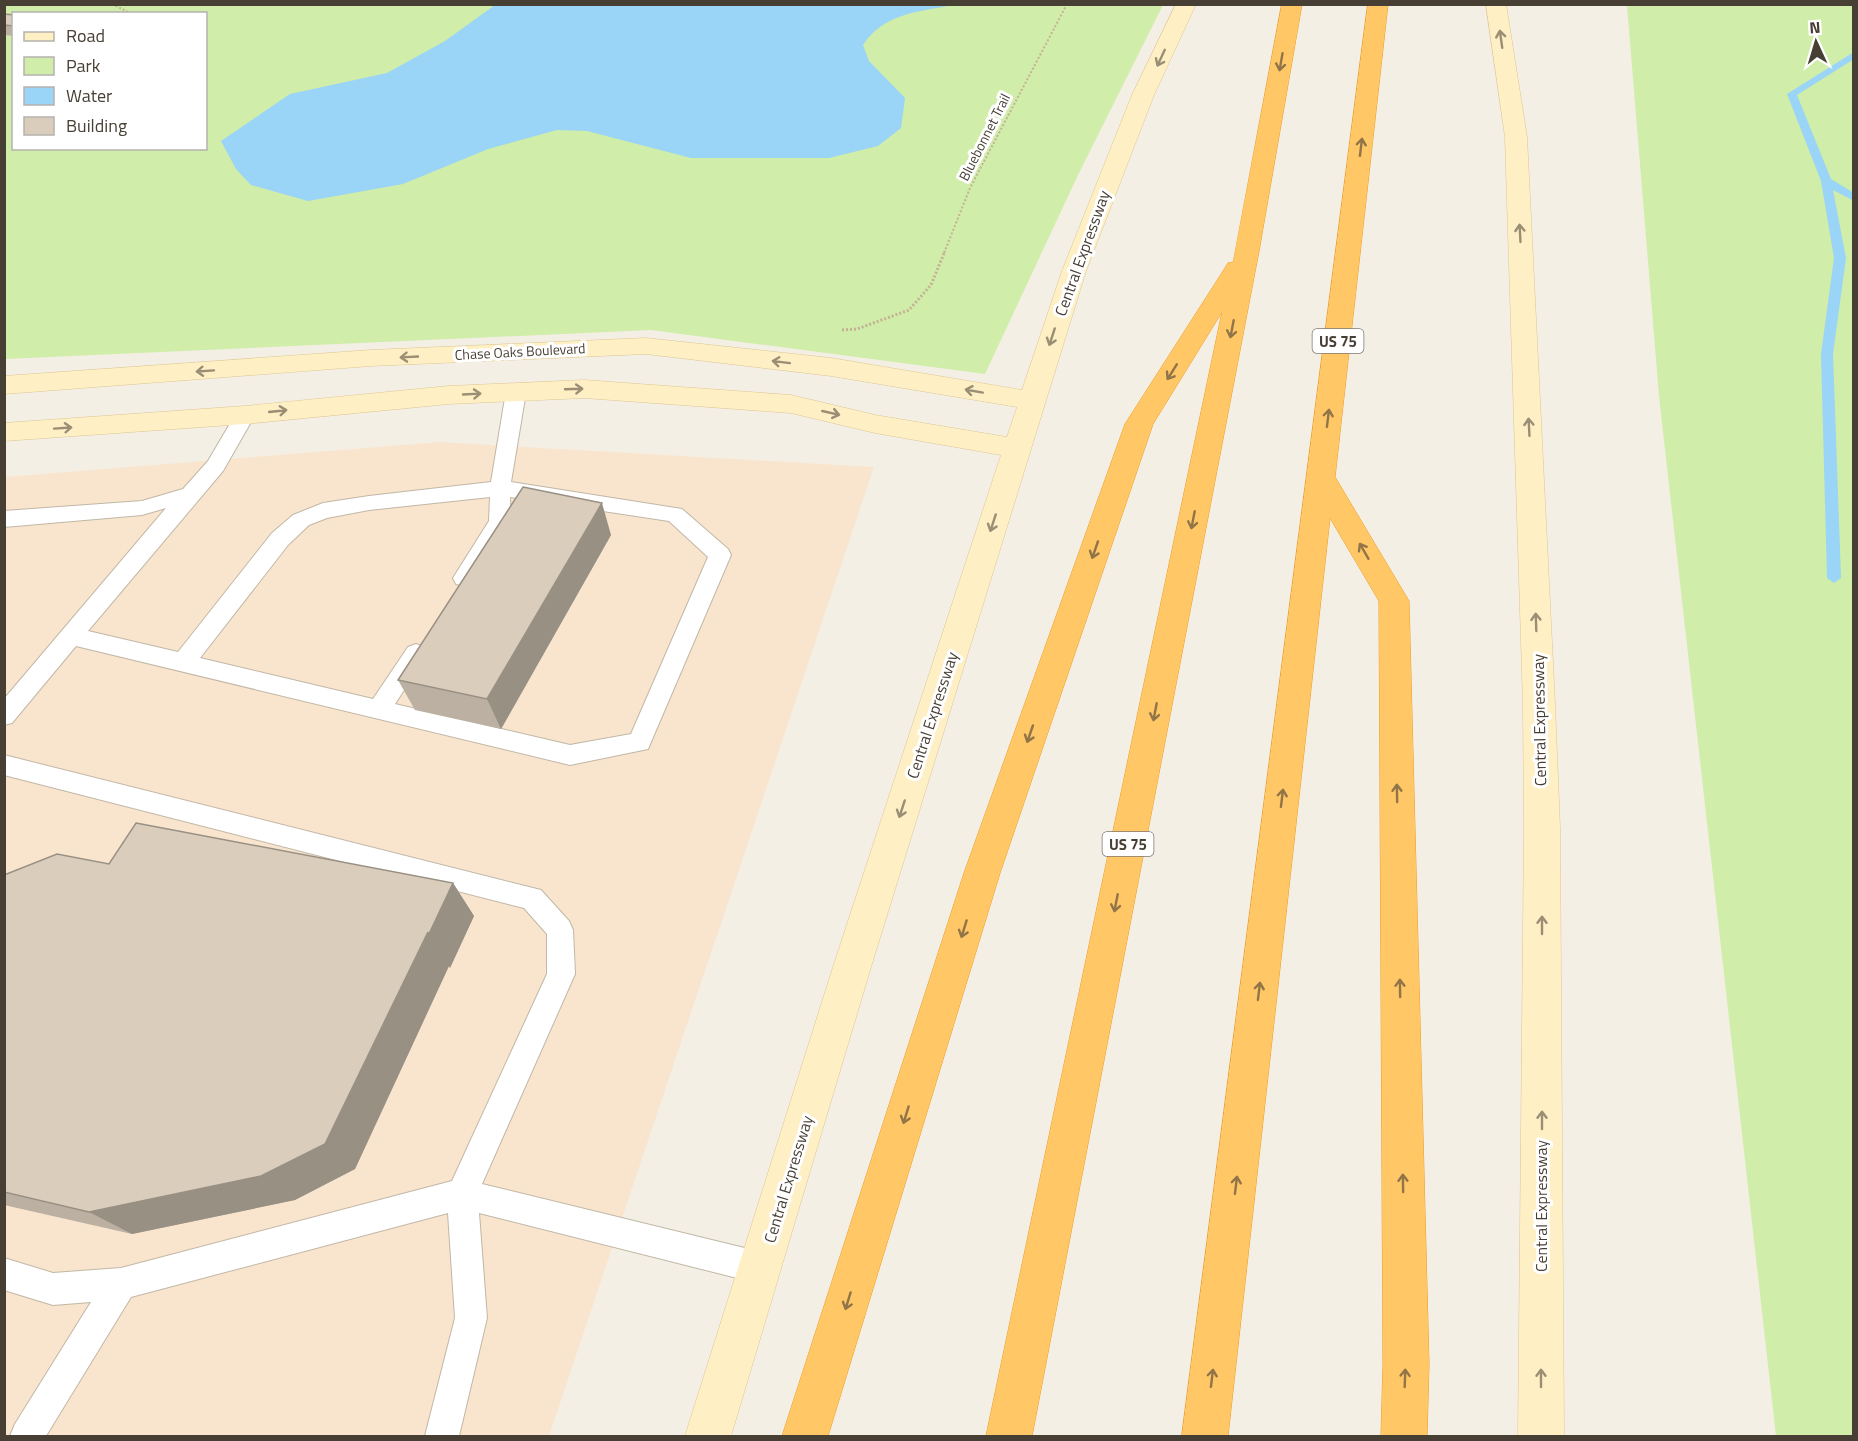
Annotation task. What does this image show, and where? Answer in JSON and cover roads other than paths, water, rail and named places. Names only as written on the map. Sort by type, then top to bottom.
[{"type":"highway","name":"US 75","points":[[1009,1437],[1247,251],[1292,4]]},
{"type":"highway","name":"US 75","points":[[1205,1437],[1378,4]]},
{"type":"highway","points":[[805,1437],[982,873],[1139,424],[1247,251]]},
{"type":"highway","points":[[1321,477],[1394,601],[1406,1364],[1404,1437]]},
{"type":"main road","name":"Central Expressway","points":[[708,1437],[852,967],[1074,271],[1143,95],[1186,4]]},
{"type":"main road","name":"Central Expressway","points":[[1496,4],[1516,136],[1539,704],[1542,828],[1542,1437]]},
{"type":"main road","name":"Chase Oaks Boulevard","points":[[4,385],[371,358],[646,346],[831,368],[1032,401]]},
{"type":"main road","points":[[245,415],[264,367]]},
{"type":"main road","points":[[4,432],[245,415],[449,395],[584,388],[791,404],[875,424],[1016,448]]},
{"type":"lane","points":[[456,591],[500,522],[500,488],[516,392]]},
{"type":"lane","points":[[4,716],[216,466],[245,415]]},
{"type":"lane","points":[[72,636],[183,663],[379,710],[570,754],[639,742],[720,555],[675,514],[500,488],[369,503],[323,511],[301,520],[280,539],[183,663]]},
{"type":"lane","points":[[4,519],[142,508],[190,494]]},
{"type":"lane","points":[[379,710],[430,631]]},
{"type":"lane","points":[[4,765],[531,898],[560,930],[561,974],[462,1194],[471,1318],[442,1437]]},
{"type":"lane","points":[[4,1274],[53,1289],[121,1284],[462,1194],[761,1268]]},
{"type":"lane","points":[[27,1437],[121,1284]]},
{"type":"water","points":[[495,5],[953,5],[915,12],[891,20],[871,34],[863,45],[869,61],[905,98],[901,128],[878,146],[829,158],[691,158],[587,131],[557,130],[488,149],[403,184],[308,201],[251,185],[236,169],[221,141],[290,94],[387,73],[445,41]]},
{"type":"waterway","points":[[1826,181],[1792,94],[1854,55]]},
{"type":"waterway","points":[[1826,181],[1854,198]]},
{"type":"waterway","points":[[1826,181],[1840,258],[1827,354],[1834,578]]}]
